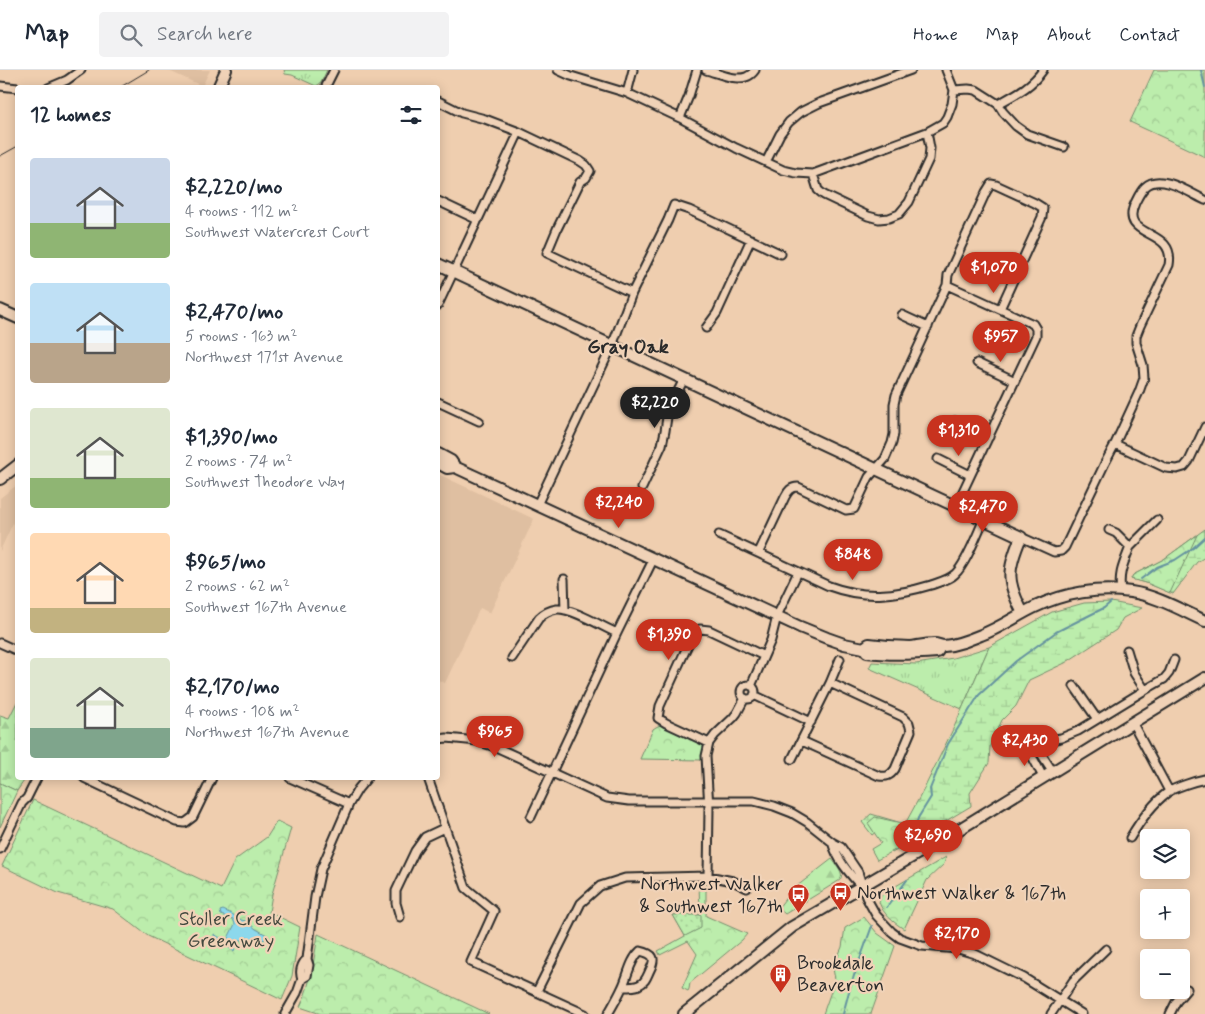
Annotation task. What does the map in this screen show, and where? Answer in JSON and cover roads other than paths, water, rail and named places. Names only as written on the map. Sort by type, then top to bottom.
[{"type":"main road","points":[[219,85],[226,70]]},
{"type":"main road","points":[[440,265],[1021,536],[1011,561],[1010,583],[1023,613]]},
{"type":"main road","points":[[0,310],[15,317]]},
{"type":"main road","points":[[440,455],[451,461],[455,467],[777,616],[827,638],[864,648],[867,652],[911,654],[937,652],[941,646],[958,643],[982,635],[1048,602],[1073,594],[1107,590],[1132,592],[1156,599],[1205,621]]},
{"type":"main road","points":[[440,464],[447,468],[455,467]]},
{"type":"main road","points":[[0,479],[15,467]]},
{"type":"main road","points":[[684,1014],[792,927],[862,887],[1205,678]]},
{"type":"street","points":[[55,85],[67,80],[81,70]]},
{"type":"street","points":[[326,85],[334,70]]},
{"type":"street","points":[[558,70],[627,93],[783,170],[813,174],[927,132],[943,123],[952,104],[954,90],[946,70]]},
{"type":"street","points":[[627,93],[633,70]]},
{"type":"street","points":[[680,118],[690,96],[697,70]]},
{"type":"street","points":[[706,70],[739,78],[747,77],[755,70]]},
{"type":"street","points":[[766,162],[780,134],[789,122],[801,112],[819,103],[912,70]]},
{"type":"street","points":[[998,104],[1037,80],[1044,70]]},
{"type":"street","points":[[0,86],[15,88]]},
{"type":"street","points":[[954,90],[976,90],[998,104],[1016,126],[1027,134],[1064,148]]},
{"type":"street","points":[[440,102],[462,113],[485,119],[518,132],[586,165],[590,171],[586,178],[580,182],[547,253],[632,293]]},
{"type":"street","points":[[440,301],[518,132]]},
{"type":"street","points":[[813,174],[818,190],[824,196],[868,216],[879,219],[889,218],[899,214],[909,202],[929,159],[930,148],[927,132]]},
{"type":"street","points":[[1021,536],[1054,552],[1061,551],[1065,547],[1104,463],[1115,444],[1144,378],[1136,336],[1169,264],[1170,256],[1168,247],[1162,240],[1138,228],[1133,220],[1131,212],[1141,191],[1148,184],[1156,181],[1169,183],[1205,200]]},
{"type":"street","points":[[759,552],[785,497],[793,487],[798,487],[846,510],[854,509],[869,477],[885,459],[892,443],[896,395],[947,285],[948,275],[991,184],[1044,208],[1000,309]]},
{"type":"street","points":[[440,202],[478,220]]},
{"type":"street","points":[[537,505],[612,346],[632,293],[674,205],[689,210],[781,254]]},
{"type":"street","points":[[706,328],[717,314],[751,239]]},
{"type":"street","points":[[947,285],[1032,324],[1036,329],[1036,336],[956,506]]},
{"type":"street","points":[[902,315],[928,327]]},
{"type":"street","points":[[977,363],[1015,381]]},
{"type":"street","points":[[642,488],[662,445],[670,407],[684,380]]},
{"type":"street","points":[[440,403],[479,421]]},
{"type":"street","points":[[955,421],[989,437]]},
{"type":"street","points":[[1115,444],[1166,468],[1177,469],[1184,467],[1189,461],[1205,427]]},
{"type":"street","points":[[938,459],[970,475]]},
{"type":"street","points":[[719,535],[839,590],[878,595],[910,591],[946,580],[956,574],[965,560],[984,520]]},
{"type":"street","points":[[1120,591],[1119,580],[1130,547],[1157,520]]},
{"type":"street","points":[[1109,530],[1116,533],[1130,547]]},
{"type":"street","points":[[531,817],[654,558]]},
{"type":"street","points":[[751,686],[771,640],[777,616],[798,572]]},
{"type":"street","points":[[564,579],[565,610]]},
{"type":"street","points":[[512,658],[535,622],[550,611],[557,609],[577,614],[617,633]]},
{"type":"street","points":[[709,743],[658,718],[660,706],[692,636],[700,629],[709,630],[764,656]]},
{"type":"street","points":[[0,642],[15,650]]},
{"type":"street","points":[[1128,650],[1134,673],[1145,690]]},
{"type":"street","points":[[792,759],[830,683],[840,658]]},
{"type":"street","points":[[1048,774],[1032,758],[1033,750],[1031,746],[1034,743],[1070,735],[1164,680],[1174,660]]},
{"type":"street","points":[[802,741],[879,776],[886,777],[895,769],[911,731],[909,723],[903,717],[830,683]]},
{"type":"street","points":[[745,698],[742,694],[742,689],[746,686],[751,686]]},
{"type":"street","points":[[751,686],[754,690],[754,695]]},
{"type":"street","points":[[1074,686],[1096,719]]},
{"type":"street","points":[[754,695],[811,722]]},
{"type":"street","points":[[745,698],[750,698],[754,695]]},
{"type":"street","points":[[708,876],[706,756],[709,743],[733,718],[745,698]]},
{"type":"street","points":[[1132,722],[1169,792]]},
{"type":"street","points":[[440,739],[477,740],[607,798],[629,801],[754,800],[792,813],[841,847],[858,872],[862,887],[876,916],[900,938],[922,946],[958,949],[975,954],[1024,978],[1082,1014]]},
{"type":"street","points":[[1130,838],[1146,813],[1169,792],[1195,781],[1205,779]]},
{"type":"street","points":[[0,849],[35,780]]},
{"type":"street","points":[[88,780],[176,822],[185,823],[193,817],[211,780]]},
{"type":"street","points":[[295,780],[349,804]]},
{"type":"street","points":[[285,1014],[297,993],[302,979],[300,974],[302,963],[306,958],[320,869],[349,804],[365,780]]},
{"type":"street","points":[[429,780],[466,888],[494,911],[471,962],[585,1014]]},
{"type":"street","points":[[400,917],[396,903],[396,891],[424,837],[444,828]]},
{"type":"street","points":[[537,991],[581,902],[600,886],[625,878],[708,876],[733,881],[747,888]]},
{"type":"street","points":[[1051,1014],[1074,981],[1106,949]]},
{"type":"street","points":[[608,1014],[623,987],[636,955],[640,951],[648,953],[653,957],[654,962],[645,981],[637,986],[623,987]]},
{"type":"street","points":[[1170,1014],[1178,999]]},
{"type":"water","points":[[223,910],[246,921],[269,938],[262,940],[247,938],[238,941],[234,951],[214,938],[214,934],[222,938],[228,938],[235,924],[233,919],[221,915],[220,911]]},
{"type":"waterway","points":[[1201,70],[1205,87]]},
{"type":"waterway","points":[[1141,579],[1157,567],[1175,560],[1205,537]]},
{"type":"waterway","points":[[913,839],[918,818],[931,797],[930,789],[948,744],[979,695],[1016,661],[1056,632],[1104,608],[1111,602]]},
{"type":"waterway","points":[[887,907],[907,880]]},
{"type":"waterway","points":[[843,1014],[851,984],[872,926]]},
{"type":"tram line","points":[[124,85],[149,70]]},
{"type":"tram line","points":[[0,156],[15,148]]},
{"type":"place","name":"Northwest Walker & 167th","points":[[841,912]]},
{"type":"place","name":"Northwest Walker & Southwest 167th","points":[[799,914]]},
{"type":"place","name":"Brookdale Beaverton","points":[[781,993]]},
{"type":"district","name":"Gray Oak","points":[[628,347]]},
{"type":"park label","name":"Stoller Creek Greenway","points":[[231,930]]}]
